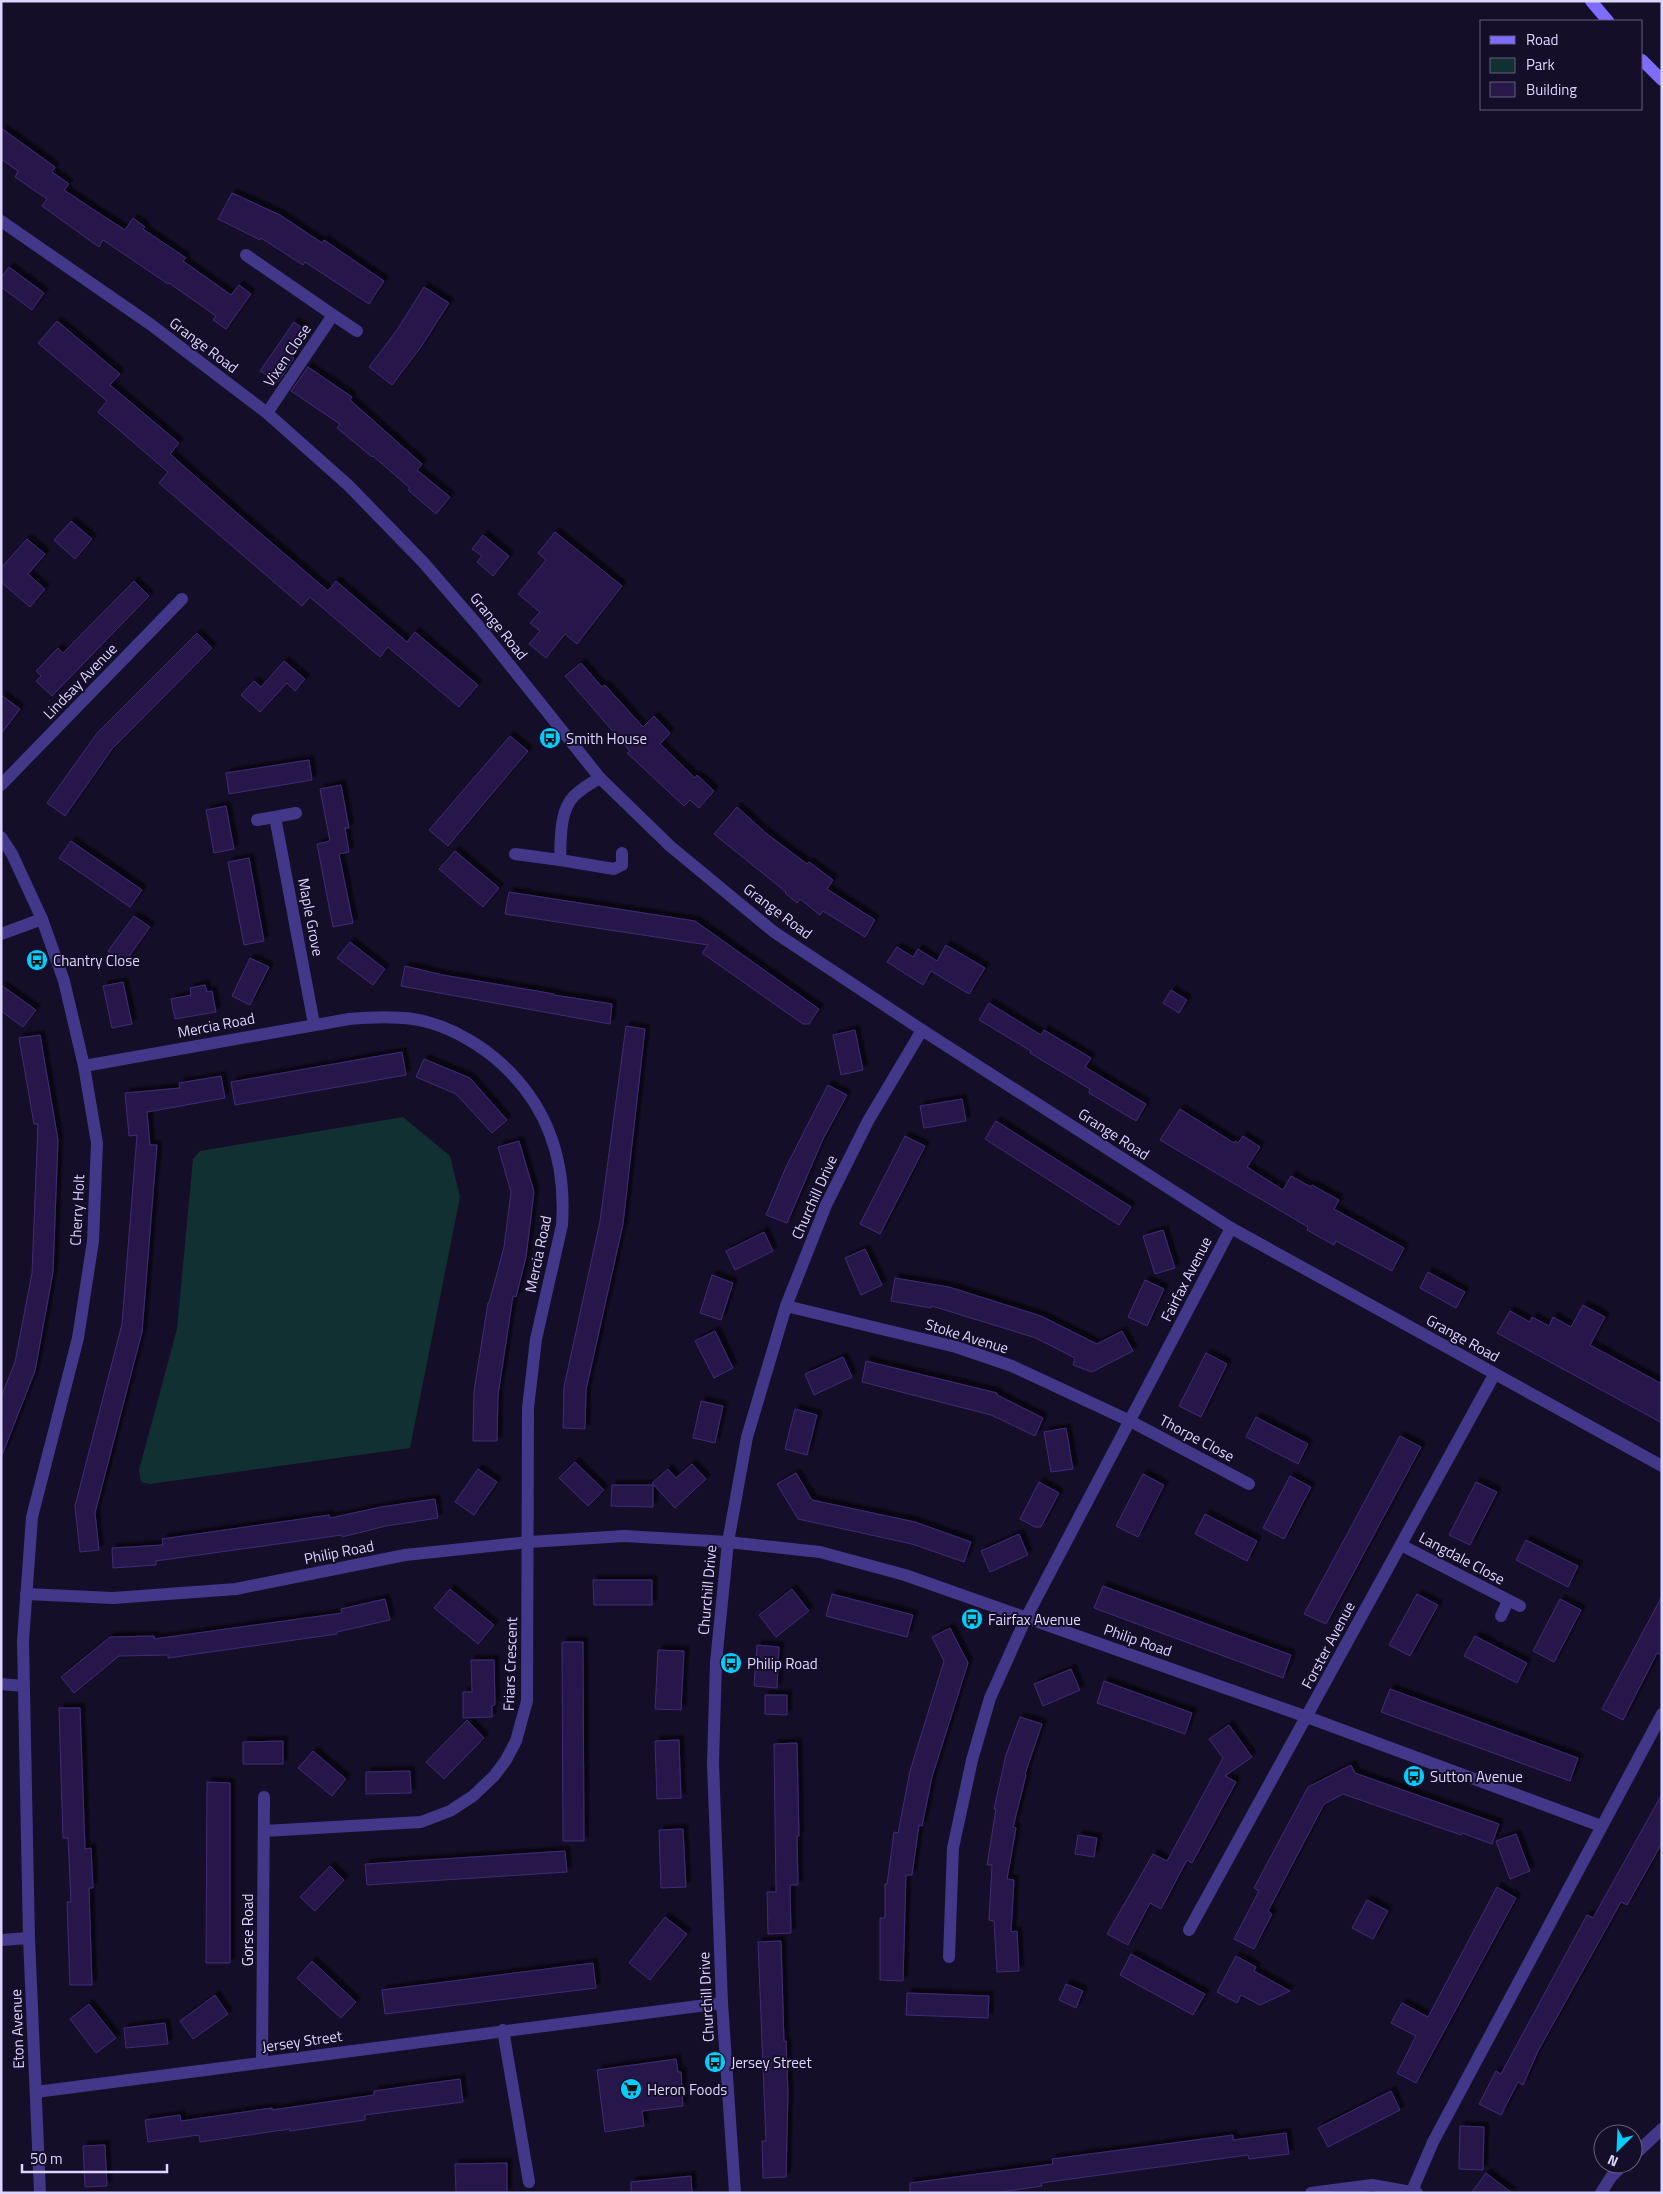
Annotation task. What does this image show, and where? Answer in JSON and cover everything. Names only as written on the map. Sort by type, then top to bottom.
[{"type":"street","points":[[1591,1],[1607,20]]},
{"type":"street","points":[[1643,61],[1662,80]]},
{"type":"street","name":"Grange Road","points":[[1,221],[150,324],[267,413],[348,485],[423,562],[481,628],[600,778],[670,846],[774,932],[922,1030],[1231,1228],[1494,1375],[1662,1466]]},
{"type":"street","points":[[246,255],[357,330]]},
{"type":"street","name":"Vixen Close","points":[[267,413],[333,315]]},
{"type":"street","name":"Lindsay Avenue","points":[[1,785],[182,599]]},
{"type":"street","points":[[560,860],[561,836],[569,802],[574,795],[600,778]]},
{"type":"street","points":[[257,820],[296,812]]},
{"type":"street","name":"Maple Grove","points":[[276,817],[314,1024]]},
{"type":"street","name":"Cherry Holt","points":[[1,837],[12,854],[42,919],[64,981],[84,1066],[97,1143],[93,1241],[78,1338],[32,1517],[26,1594]]},
{"type":"street","points":[[515,854],[614,869],[622,865],[622,853]]},
{"type":"street","points":[[1,934],[42,919]]},
{"type":"street","name":"Mercia Road","points":[[84,1066],[314,1024],[382,1016],[415,1019],[446,1028],[473,1042],[515,1077],[532,1098],[544,1119],[559,1162],[564,1206],[560,1241],[538,1331],[531,1371],[527,1436],[529,1542]]},
{"type":"street","name":"Churchill Drive","points":[[735,2193],[722,2003],[713,1764],[716,1662],[728,1542],[747,1437],[786,1306],[830,1196],[868,1121],[922,1030]]},
{"type":"street","name":"Fairfax Avenue","points":[[949,1957],[953,1848],[972,1760],[990,1698],[1026,1618],[1231,1228]]},
{"type":"street","name":"Stoke Avenue","points":[[786,1306],[956,1347],[1012,1366],[1130,1421]]},
{"type":"street","name":"Forster Avenue","points":[[1189,1930],[1494,1375]]},
{"type":"street","name":"Thorpe Close","points":[[1130,1421],[1249,1484]]},
{"type":"street","name":"Philip Road","points":[[26,1594],[113,1598],[236,1590],[405,1555],[529,1542],[624,1536],[728,1542],[820,1552],[905,1575],[1307,1717],[1601,1826]]},
{"type":"street","name":"Friars Crescent","points":[[264,1830],[421,1822],[450,1811],[473,1796],[494,1776],[516,1741],[527,1701],[529,1542]]},
{"type":"street","name":"Langdale Close","points":[[1401,1544],[1514,1603],[1501,1616]]},
{"type":"street","name":"Eton Avenue","points":[[26,1594],[23,1686],[29,1938],[40,2193]]},
{"type":"street","points":[[1,1684],[23,1686]]},
{"type":"street","points":[[1311,2193],[1372,2185],[1414,2192],[1433,2142],[1662,1714]]},
{"type":"street","name":"Gorse Road","points":[[262,2062],[264,1797]]},
{"type":"street","points":[[1,1940],[29,1938]]},
{"type":"street","name":"Jersey Street","points":[[36,2092],[722,2003]]},
{"type":"street","points":[[503,2030],[529,2182]]},
{"type":"street","points":[[1643,2146],[1662,2128]]},
{"type":"street","points":[[1601,2193],[1614,2174]]},
{"type":"green space","points":[[403,1117],[450,1156],[460,1197],[410,1448],[150,1484],[141,1482],[139,1470],[177,1329],[193,1159],[200,1151]]},
{"type":"building","points":[[1,128],[55,167],[52,172],[69,184],[64,190],[94,210],[125,230],[133,218],[145,227],[143,229],[186,258],[183,261],[231,295],[239,285],[251,294],[226,329],[213,320],[216,316],[169,283],[103,240],[99,247],[42,206],[47,199],[15,177],[18,171],[1,159]]},
{"type":"building","points":[[232,193],[280,215],[322,243],[324,240],[384,281],[369,304],[305,262],[303,265],[261,238],[260,240],[218,219]]},
{"type":"building","points":[[9,267],[44,293],[32,310],[1,287],[1,278]]},
{"type":"building","points":[[424,287],[449,303],[421,347],[392,385],[369,367],[397,330]]},
{"type":"building","points":[[57,321],[120,374],[110,385],[179,443],[170,454],[239,515],[328,591],[336,581],[407,642],[415,632],[478,685],[459,707],[388,647],[380,657],[310,597],[302,606],[159,483],[168,472],[98,412],[107,401],[38,343]]},
{"type":"building","points":[[294,322],[306,331],[290,355],[294,358],[278,382],[260,371]]},
{"type":"building","points":[[308,367],[352,397],[350,400],[422,464],[417,470],[450,497],[436,514],[408,490],[410,488],[337,428],[340,424],[291,391]]},
{"type":"building","points":[[71,521],[92,539],[75,559],[54,540]]},
{"type":"building","points":[[555,532],[622,586],[577,644],[565,634],[546,658],[529,644],[540,631],[530,623],[540,612],[518,594],[546,560],[538,553]]},
{"type":"building","points":[[483,535],[509,556],[493,576],[477,562],[482,556],[472,549]]},
{"type":"building","points":[[27,539],[45,554],[28,574],[45,589],[30,607],[1,582],[1,568]]},
{"type":"building","points":[[134,581],[149,596],[52,696],[36,681],[41,676],[36,671],[58,648],[63,653]]},
{"type":"building","points":[[197,633],[212,648],[112,749],[65,816],[47,803],[98,732]]},
{"type":"building","points":[[284,661],[305,679],[295,691],[287,683],[260,712],[241,695],[254,681],[261,687]]},
{"type":"building","points":[[581,663],[602,687],[605,685],[643,727],[654,716],[670,733],[660,744],[695,778],[697,775],[714,791],[699,808],[690,800],[684,806],[627,753],[630,751],[565,676]]},
{"type":"building","points":[[1,695],[20,709],[1,734]]},
{"type":"building","points":[[510,736],[528,751],[448,846],[429,830]]},
{"type":"building","points":[[309,760],[312,780],[229,794],[226,773]]},
{"type":"building","points":[[341,785],[349,828],[345,828],[349,852],[339,854],[353,923],[333,927],[317,844],[330,841],[320,789]]},
{"type":"building","points":[[226,806],[234,849],[214,853],[206,810]]},
{"type":"building","points":[[737,807],[767,834],[807,864],[809,862],[833,880],[827,889],[875,920],[865,937],[823,911],[820,915],[800,899],[797,903],[714,834]]},
{"type":"building","points":[[71,841],[142,890],[130,907],[59,858]]},
{"type":"building","points":[[455,851],[499,888],[483,907],[439,869]]},
{"type":"building","points":[[249,858],[264,941],[244,945],[228,862]]},
{"type":"building","points":[[509,892],[695,921],[819,1009],[809,1024],[803,1024],[702,953],[708,945],[505,914]]},
{"type":"building","points":[[134,916],[150,927],[125,962],[108,951]]},
{"type":"building","points":[[350,942],[385,969],[373,985],[337,958]]},
{"type":"building","points":[[946,945],[985,968],[969,994],[931,971],[923,985],[887,962],[897,947],[913,957],[918,949],[937,961]]},
{"type":"building","points":[[250,958],[269,967],[250,1005],[232,996]]},
{"type":"building","points":[[405,966],[443,975],[612,1004],[610,1024],[401,986]]},
{"type":"building","points":[[123,982],[132,1024],[112,1028],[103,986]]},
{"type":"building","points":[[1,985],[36,1010],[23,1027],[1,1011]]},
{"type":"building","points":[[205,985],[207,992],[212,991],[216,1012],[175,1019],[171,999],[191,995],[190,988]]},
{"type":"building","points":[[1171,990],[1187,1000],[1179,1013],[1163,1003]]},
{"type":"building","points":[[989,1003],[1041,1035],[1044,1030],[1091,1058],[1085,1067],[1146,1104],[1136,1121],[1089,1093],[1090,1089],[1030,1053],[1031,1051],[979,1020]]},
{"type":"building","points":[[626,1026],[645,1029],[623,1224],[586,1390],[585,1429],[563,1428],[564,1387],[600,1221]]},
{"type":"building","points":[[855,1030],[863,1070],[841,1075],[833,1035]]},
{"type":"building","points":[[40,1035],[58,1140],[53,1272],[35,1371],[2,1455],[1,1397],[15,1362],[32,1273],[38,1124],[34,1124],[19,1038]]},
{"type":"building","points":[[402,1052],[406,1075],[235,1105],[231,1082]]},
{"type":"building","points":[[424,1059],[470,1078],[507,1120],[492,1133],[456,1094],[416,1077]]},
{"type":"building","points":[[221,1076],[225,1098],[147,1112],[150,1145],[157,1145],[142,1332],[95,1513],[99,1550],[80,1552],[75,1506],[122,1324],[137,1135],[129,1136],[125,1093],[180,1088],[179,1083]]},
{"type":"building","points":[[828,1085],[847,1095],[823,1139],[787,1223],[766,1215],[786,1167]]},
{"type":"building","points":[[962,1099],[966,1121],[924,1128],[920,1106]]},
{"type":"building","points":[[1180,1109],[1234,1143],[1235,1141],[1238,1143],[1243,1136],[1260,1147],[1247,1167],[1283,1190],[1291,1176],[1311,1187],[1312,1185],[1339,1200],[1334,1209],[1404,1248],[1392,1271],[1336,1241],[1334,1245],[1307,1230],[1308,1227],[1160,1140]]},
{"type":"building","points":[[996,1121],[1131,1207],[1119,1225],[985,1139]]},
{"type":"building","points":[[905,1136],[925,1146],[880,1234],[860,1224]]},
{"type":"building","points":[[519,1141],[534,1192],[526,1257],[516,1297],[513,1296],[498,1395],[497,1441],[473,1441],[474,1391],[488,1303],[504,1247],[511,1192],[498,1147]]},
{"type":"building","points":[[1163,1230],[1175,1268],[1155,1274],[1143,1236]]},
{"type":"building","points":[[764,1232],[773,1251],[735,1270],[726,1251]]},
{"type":"building","points":[[865,1249],[882,1285],[861,1295],[845,1258]]},
{"type":"building","points":[[1428,1272],[1465,1292],[1456,1308],[1420,1288]]},
{"type":"building","points":[[712,1275],[733,1283],[721,1320],[700,1313]]},
{"type":"building","points":[[895,1278],[949,1287],[1041,1316],[1097,1344],[1122,1331],[1133,1351],[1092,1372],[1073,1365],[1075,1358],[1036,1338],[932,1306],[931,1308],[891,1301]]},
{"type":"building","points":[[1145,1280],[1164,1289],[1147,1326],[1128,1317]]},
{"type":"building","points":[[1583,1305],[1605,1317],[1590,1345],[1662,1384],[1662,1423],[1497,1333],[1510,1311],[1530,1322],[1532,1317],[1549,1326],[1553,1317],[1571,1327]]},
{"type":"building","points":[[715,1331],[733,1368],[714,1378],[695,1341]]},
{"type":"building","points":[[1206,1353],[1227,1364],[1201,1417],[1179,1406]]},
{"type":"building","points":[[843,1357],[852,1377],[814,1395],[805,1374]]},
{"type":"building","points":[[866,1361],[997,1393],[997,1395],[1043,1418],[1035,1436],[991,1415],[862,1382]]},
{"type":"building","points":[[701,1401],[723,1406],[715,1443],[693,1438]]},
{"type":"building","points":[[795,1409],[817,1415],[807,1455],[785,1449]]},
{"type":"building","points":[[1256,1417],[1308,1444],[1298,1464],[1246,1437]]},
{"type":"building","points":[[1066,1428],[1073,1469],[1051,1472],[1044,1432]]},
{"type":"building","points":[[1400,1436],[1421,1447],[1326,1624],[1304,1614]]},
{"type":"building","points":[[575,1462],[604,1490],[588,1506],[559,1478]]},
{"type":"building","points":[[692,1464],[706,1479],[675,1508],[652,1483],[668,1469],[676,1478]]},
{"type":"building","points":[[478,1469],[497,1482],[474,1515],[455,1502]]},
{"type":"building","points":[[796,1473],[812,1500],[915,1522],[971,1542],[964,1562],[912,1544],[798,1519],[777,1484]]},
{"type":"building","points":[[1143,1474],[1164,1485],[1138,1537],[1116,1526]]},
{"type":"building","points":[[1290,1476],[1311,1487],[1284,1539],[1263,1528]]},
{"type":"building","points":[[1039,1482],[1059,1493],[1041,1527],[1035,1527],[1020,1519]]},
{"type":"building","points":[[1476,1482],[1497,1492],[1470,1545],[1449,1535]]},
{"type":"building","points":[[612,1485],[653,1485],[653,1507],[611,1506]]},
{"type":"building","points":[[435,1499],[438,1518],[386,1526],[342,1537],[342,1535],[156,1561],[156,1565],[113,1568],[112,1548],[163,1545],[162,1539],[329,1515],[330,1518],[381,1507]]},
{"type":"building","points":[[1205,1514],[1257,1541],[1247,1561],[1195,1534]]},
{"type":"building","points":[[1019,1534],[1028,1555],[990,1572],[981,1551]]},
{"type":"building","points":[[1526,1540],[1578,1566],[1568,1587],[1516,1560]]},
{"type":"building","points":[[593,1580],[652,1580],[652,1605],[594,1605]]},
{"type":"building","points":[[1103,1586],[1291,1655],[1283,1678],[1094,1608]]},
{"type":"building","points":[[450,1589],[494,1625],[478,1644],[434,1608]]},
{"type":"building","points":[[792,1589],[809,1611],[776,1637],[759,1615]]},
{"type":"building","points":[[832,1594],[913,1615],[907,1637],[826,1616]]},
{"type":"building","points":[[1417,1594],[1438,1605],[1410,1656],[1389,1645]]},
{"type":"building","points":[[1662,1596],[1662,1655],[1657,1653],[1623,1720],[1602,1709]]},
{"type":"building","points":[[385,1599],[390,1620],[337,1632],[337,1634],[168,1658],[168,1655],[119,1656],[74,1693],[61,1677],[110,1637],[154,1636],[154,1639],[342,1613],[341,1609]]},
{"type":"building","points":[[1560,1599],[1581,1610],[1554,1662],[1533,1651]]},
{"type":"building","points":[[950,1628],[968,1663],[932,1777],[922,1826],[919,1825],[912,1875],[906,1875],[903,1981],[880,1980],[880,1918],[885,1918],[885,1884],[887,1884],[894,1832],[898,1833],[910,1771],[944,1661],[932,1637]]},
{"type":"building","points":[[1475,1636],[1527,1663],[1517,1683],[1464,1656]]},
{"type":"building","points":[[562,1642],[583,1642],[584,1841],[563,1841]]},
{"type":"building","points":[[757,1645],[779,1647],[777,1688],[754,1686]]},
{"type":"building","points":[[658,1650],[684,1651],[681,1710],[655,1709]]},
{"type":"building","points":[[471,1660],[494,1660],[495,1705],[492,1706],[492,1717],[463,1718],[463,1692],[472,1692]]},
{"type":"building","points":[[1071,1669],[1080,1690],[1043,1706],[1034,1684]]},
{"type":"building","points":[[1104,1681],[1192,1713],[1185,1734],[1097,1703]]},
{"type":"building","points":[[1390,1689],[1578,1758],[1570,1781],[1381,1712]]},
{"type":"building","points":[[765,1695],[787,1695],[787,1715],[765,1714]]},
{"type":"building","points":[[59,1708],[80,1708],[85,1849],[91,1848],[93,1888],[89,1888],[92,1985],[70,1985],[67,1902],[71,1902],[68,1838],[63,1838]]},
{"type":"building","points":[[1020,1717],[1042,1724],[1025,1774],[1013,1827],[1016,1828],[1007,1879],[1014,1880],[1011,1932],[1017,1931],[1019,1971],[997,1972],[994,1921],[989,1920],[992,1865],[987,1865],[996,1809],[994,1809],[1006,1755]]},
{"type":"building","points":[[467,1720],[484,1738],[444,1779],[426,1762]]},
{"type":"building","points":[[1229,1725],[1252,1757],[1225,1776],[1236,1782],[1192,1863],[1187,1860],[1161,1909],[1150,1903],[1128,1945],[1107,1934],[1153,1854],[1167,1861],[1223,1758],[1209,1739]]},
{"type":"building","points":[[679,1740],[681,1798],[657,1799],[655,1741]]},
{"type":"building","points":[[283,1741],[283,1764],[243,1764],[243,1742]]},
{"type":"building","points":[[797,1743],[798,1885],[790,1885],[791,1933],[768,1934],[767,1892],[776,1892],[774,1744]]},
{"type":"building","points":[[313,1751],[346,1779],[332,1796],[298,1768]]},
{"type":"building","points":[[1351,1765],[1355,1773],[1499,1824],[1492,1844],[1343,1794],[1324,1804],[1268,1911],[1272,1914],[1254,1949],[1234,1939],[1259,1891],[1254,1888],[1308,1787]]},
{"type":"building","points":[[410,1771],[411,1793],[366,1794],[366,1772]]},
{"type":"building","points":[[207,1782],[230,1783],[230,1963],[206,1963]]},
{"type":"building","points":[[1662,1794],[1662,1843],[1627,1905],[1621,1902],[1538,2051],[1523,2085],[1518,2082],[1501,2115],[1479,2104],[1496,2071],[1501,2074],[1587,1915],[1593,1918]]},
{"type":"building","points":[[683,1829],[686,1887],[661,1888],[659,1830]]},
{"type":"building","points":[[1516,1834],[1530,1871],[1510,1879],[1496,1841]]},
{"type":"building","points":[[1078,1835],[1097,1838],[1094,1857],[1075,1854]]},
{"type":"building","points":[[565,1851],[567,1872],[367,1885],[365,1864]]},
{"type":"building","points":[[330,1866],[344,1880],[315,1911],[300,1897]]},
{"type":"building","points":[[1497,1887],[1516,1898],[1416,2083],[1397,2073],[1416,2036],[1391,2023],[1402,2003],[1428,2017]]},
{"type":"building","points":[[1367,1900],[1388,1911],[1373,1939],[1352,1928]]},
{"type":"building","points":[[665,1917],[687,1934],[650,1980],[629,1963]]},
{"type":"building","points":[[781,1941],[784,2041],[786,2041],[788,2093],[786,2177],[763,2178],[762,2141],[766,2141],[758,1942]]},
{"type":"building","points":[[1131,1954],[1205,1994],[1193,2015],[1120,1975]]},
{"type":"building","points":[[1236,1956],[1256,1967],[1254,1971],[1290,1991],[1260,2005],[1241,1995],[1237,2003],[1217,1992]]},
{"type":"building","points":[[312,1961],[356,2002],[341,2018],[297,1978]]},
{"type":"building","points":[[593,1963],[596,1988],[385,2014],[382,1990]]},
{"type":"building","points":[[1066,1984],[1083,1991],[1076,2008],[1059,2000]]},
{"type":"building","points":[[907,1993],[989,1996],[988,2018],[906,2015]]},
{"type":"building","points":[[215,1995],[228,2014],[193,2039],[180,2021]]},
{"type":"building","points":[[89,2004],[116,2038],[96,2053],[70,2019]]},
{"type":"building","points":[[165,2023],[168,2044],[126,2048],[124,2028]]},
{"type":"building","name":"Heron Foods","points":[[676,2059],[678,2072],[681,2072],[683,2106],[642,2111],[644,2126],[605,2132],[597,2070]]},
{"type":"building","points":[[460,2079],[463,2102],[365,2115],[365,2120],[290,2131],[290,2129],[200,2142],[199,2135],[148,2142],[145,2120],[180,2115],[181,2121],[272,2108],[272,2110],[374,2095],[374,2091]]},
{"type":"building","points":[[1391,2091],[1400,2110],[1328,2147],[1318,2128]]},
{"type":"building","points":[[1460,2126],[1484,2127],[1483,2170],[1459,2169]]},
{"type":"building","points":[[1286,2133],[1289,2154],[1249,2159],[1248,2155],[1041,2183],[1042,2186],[995,2193],[910,2193],[910,2183],[1053,2164],[1052,2159],[1233,2135],[1233,2140]]},
{"type":"building","points":[[105,2145],[107,2186],[85,2187],[83,2146]]},
{"type":"building","points":[[507,2163],[507,2193],[456,2193],[455,2164]]},
{"type":"building","points":[[1486,2173],[1512,2193],[1471,2193]]},
{"type":"building","points":[[691,2176],[692,2193],[631,2193],[631,2182]]},
{"type":"place","name":"Smith House","points":[[550,738]]},
{"type":"place","name":"Chantry Close","points":[[37,960]]},
{"type":"place","name":"Fairfax Avenue","points":[[972,1619]]},
{"type":"place","name":"Philip Road","points":[[731,1663]]},
{"type":"place","name":"Sutton Avenue","points":[[1414,1776]]},
{"type":"place","name":"Jersey Street","points":[[715,2062]]},
{"type":"place","name":"Heron Foods","points":[[631,2089]]}]
